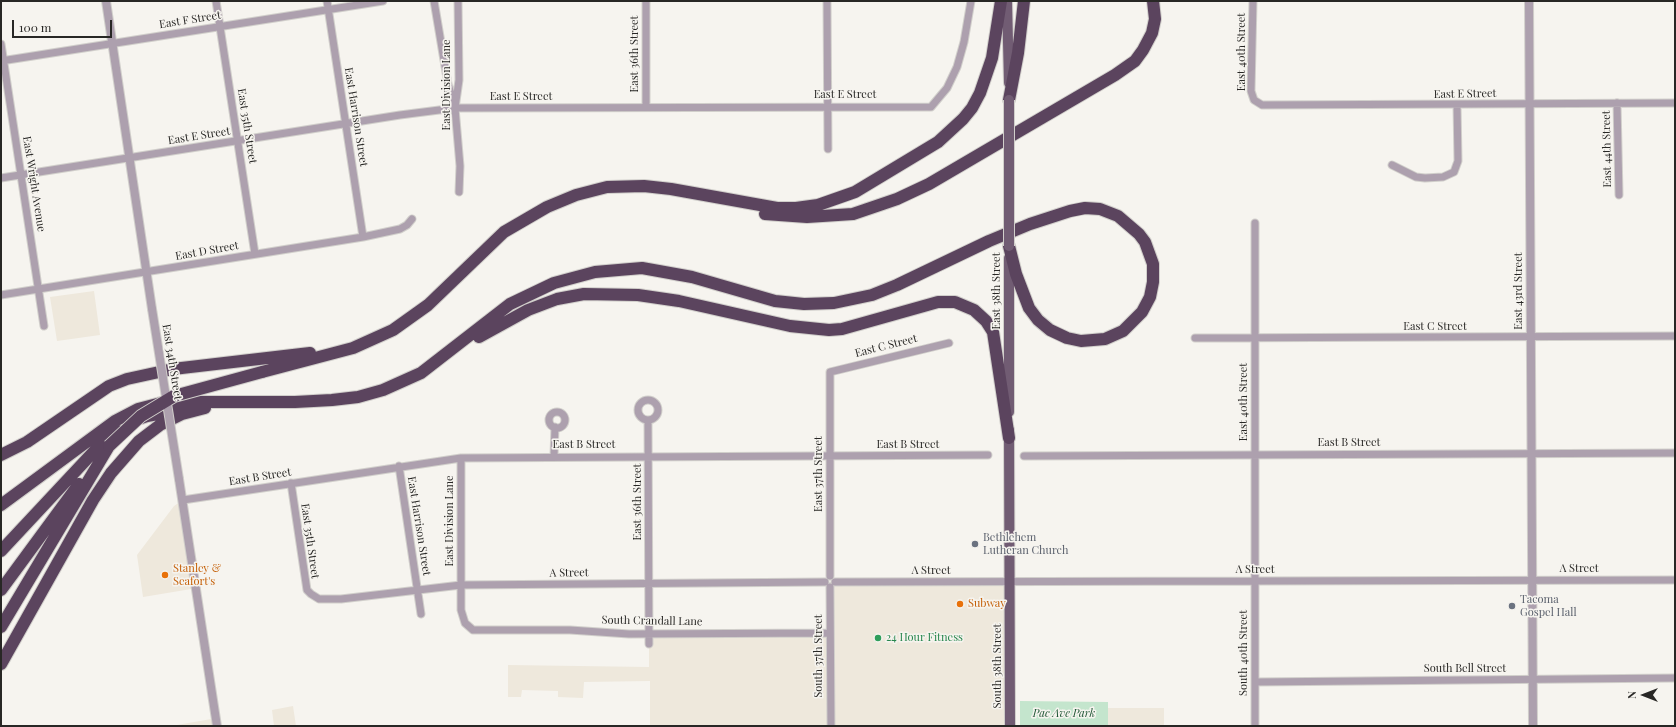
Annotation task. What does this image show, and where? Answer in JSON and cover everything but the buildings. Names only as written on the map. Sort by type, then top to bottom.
[{"type":"highway","points":[[1,590],[110,446],[141,416],[174,396],[353,348],[378,338],[428,305],[504,232],[547,207],[576,195],[607,187],[634,186],[671,188],[777,208],[796,208],[818,205],[840,198],[877,180],[938,142],[963,119],[972,108],[980,94],[992,58],[1001,1]]},
{"type":"highway","points":[[1009,100],[1018,53],[1024,1]]},
{"type":"highway","points":[[671,188],[763,213],[784,217],[844,216],[865,212],[929,184],[1115,75],[1135,61],[1152,33],[1155,19],[1154,1]]},
{"type":"highway","points":[[438,361],[510,304],[554,283],[581,275],[619,268],[642,268],[692,277],[775,301],[804,304],[834,303],[872,295],[897,285],[996,238],[1030,224],[1078,209],[1100,210],[1112,213],[1126,221],[1139,234],[1145,242],[1153,264],[1153,282],[1150,296],[1142,312],[1123,331],[1105,339],[1081,341],[1067,338],[1050,330],[1038,320],[1029,308],[1016,274],[1009,246]]},
{"type":"highway","points":[[1,505],[116,421],[138,409],[154,404],[175,402],[332,400],[375,393],[402,383],[506,321],[528,310],[557,300],[584,294],[638,294],[679,301],[790,326],[829,330],[842,329],[938,302],[955,302],[970,307],[986,321],[993,332],[1009,438]]},
{"type":"highway","points":[[1,455],[27,442],[109,386],[127,379],[173,369],[353,348]]},
{"type":"highway","points":[[1,551],[100,446],[116,433],[147,416],[205,408],[268,402]]},
{"type":"highway","points":[[1,664],[93,500],[111,473],[139,441],[160,425],[182,414],[205,408]]},
{"type":"highway","points":[[1,628],[85,481]]},
{"type":"main road","name":"East 38th Street","points":[[1007,1],[1009,100],[1010,582]]},
{"type":"main road","name":"South 38th Street","points":[[1010,582],[1010,726]]},
{"type":"street","name":"East 34th Street","points":[[106,1],[217,726]]},
{"type":"street","name":"East 35th Street","points":[[216,1],[255,254]]},
{"type":"street","name":"East Harrison Street","points":[[327,1],[363,237]]},
{"type":"street","name":"East F Street","points":[[2,60],[383,1]]},
{"type":"street","points":[[434,1],[448,84],[456,108]]},
{"type":"street","name":"East Division Lane","points":[[458,1],[459,80],[456,108],[460,166],[459,192]]},
{"type":"street","name":"East 36th Street","points":[[646,1],[646,107]]},
{"type":"street","points":[[827,1],[828,149]]},
{"type":"street","name":"East E Street","points":[[1,178],[456,108],[827,106],[931,107],[947,88],[956,67],[964,42],[971,1]]},
{"type":"street","name":"East 40th Street","points":[[1253,1],[1251,84],[1252,96],[1256,103]]},
{"type":"street","name":"East 43rd Street","points":[[1529,1],[1532,726]]},
{"type":"street","name":"East Wright Avenue","points":[[1,44],[2,60],[44,326]]},
{"type":"street","name":"East E Street","points":[[1256,103],[1268,107],[1675,103]]},
{"type":"street","name":"East 44th Street","points":[[1617,103],[1619,195]]},
{"type":"street","points":[[1392,166],[1416,177],[1425,178],[1443,177],[1454,172],[1458,160],[1457,105]]},
{"type":"street","name":"East D Street","points":[[1,295],[363,237],[400,229],[407,225],[412,219]]},
{"type":"street","name":"East 40th Street","points":[[1254,581],[1255,223]]},
{"type":"street","name":"East C Street","points":[[1195,338],[1255,339],[1675,336]]},
{"type":"street","name":"East C Street","points":[[830,372],[949,343]]},
{"type":"street","name":"East 37th Street","points":[[830,372],[830,576],[834,578],[830,584]]},
{"type":"street","name":"East 36th Street","points":[[648,420],[650,644]]},
{"type":"street","points":[[554,427],[554,456]]},
{"type":"street","name":"East B Street","points":[[1024,456],[1255,454],[1675,454]]},
{"type":"street","name":"East B Street","points":[[183,500],[398,466],[461,458],[554,456],[988,455]]},
{"type":"street","name":"East Division Lane","points":[[461,458],[462,615],[466,625],[473,630]]},
{"type":"street","name":"East Harrison Street","points":[[398,466],[421,614]]},
{"type":"street","name":"East 35th Street","points":[[291,483],[307,590],[315,598]]},
{"type":"street","name":"A Street","points":[[315,598],[331,600],[462,585],[650,583],[830,584],[1675,580]]},
{"type":"street","name":"South 40th Street","points":[[1254,581],[1255,726]]},
{"type":"street","name":"South 37th Street","points":[[830,584],[831,726]]},
{"type":"street","name":"South Crandall Lane","points":[[473,630],[570,630],[650,634],[830,634]]},
{"type":"street","name":"South Bell Street","points":[[1255,682],[1675,678]]},
{"type":"shaded area","points":[[94,291],[100,335],[57,341],[50,297]]},
{"type":"shaded area","points":[[183,500],[197,588],[143,597],[137,555],[174,506]]},
{"type":"shaded area","points":[[830,582],[1010,582],[1010,726],[650,726],[650,681],[584,682],[583,698],[558,697],[558,691],[522,690],[521,697],[508,697],[508,665],[649,667],[649,634],[830,633]]},
{"type":"shaded area","points":[[293,706],[296,726],[274,726],[272,710]]},
{"type":"shaded area","points":[[1108,708],[1164,708],[1164,726],[1108,726]]},
{"type":"shaded area","points":[[217,718],[217,726],[171,726]]},
{"type":"green space","name":"Pac Ave Park","points":[[1020,701],[1108,702],[1108,726],[1020,726]]},
{"type":"place","name":"Bethlehem Lutheran Church","points":[[975,544]]},
{"type":"place","name":"Stanley & Seafort's","points":[[165,575]]},
{"type":"place","name":"Subway","points":[[960,604]]},
{"type":"place","name":"Tacoma Gospel Hall","points":[[1512,606]]},
{"type":"place","name":"24 Hour Fitness","points":[[878,638]]}]
